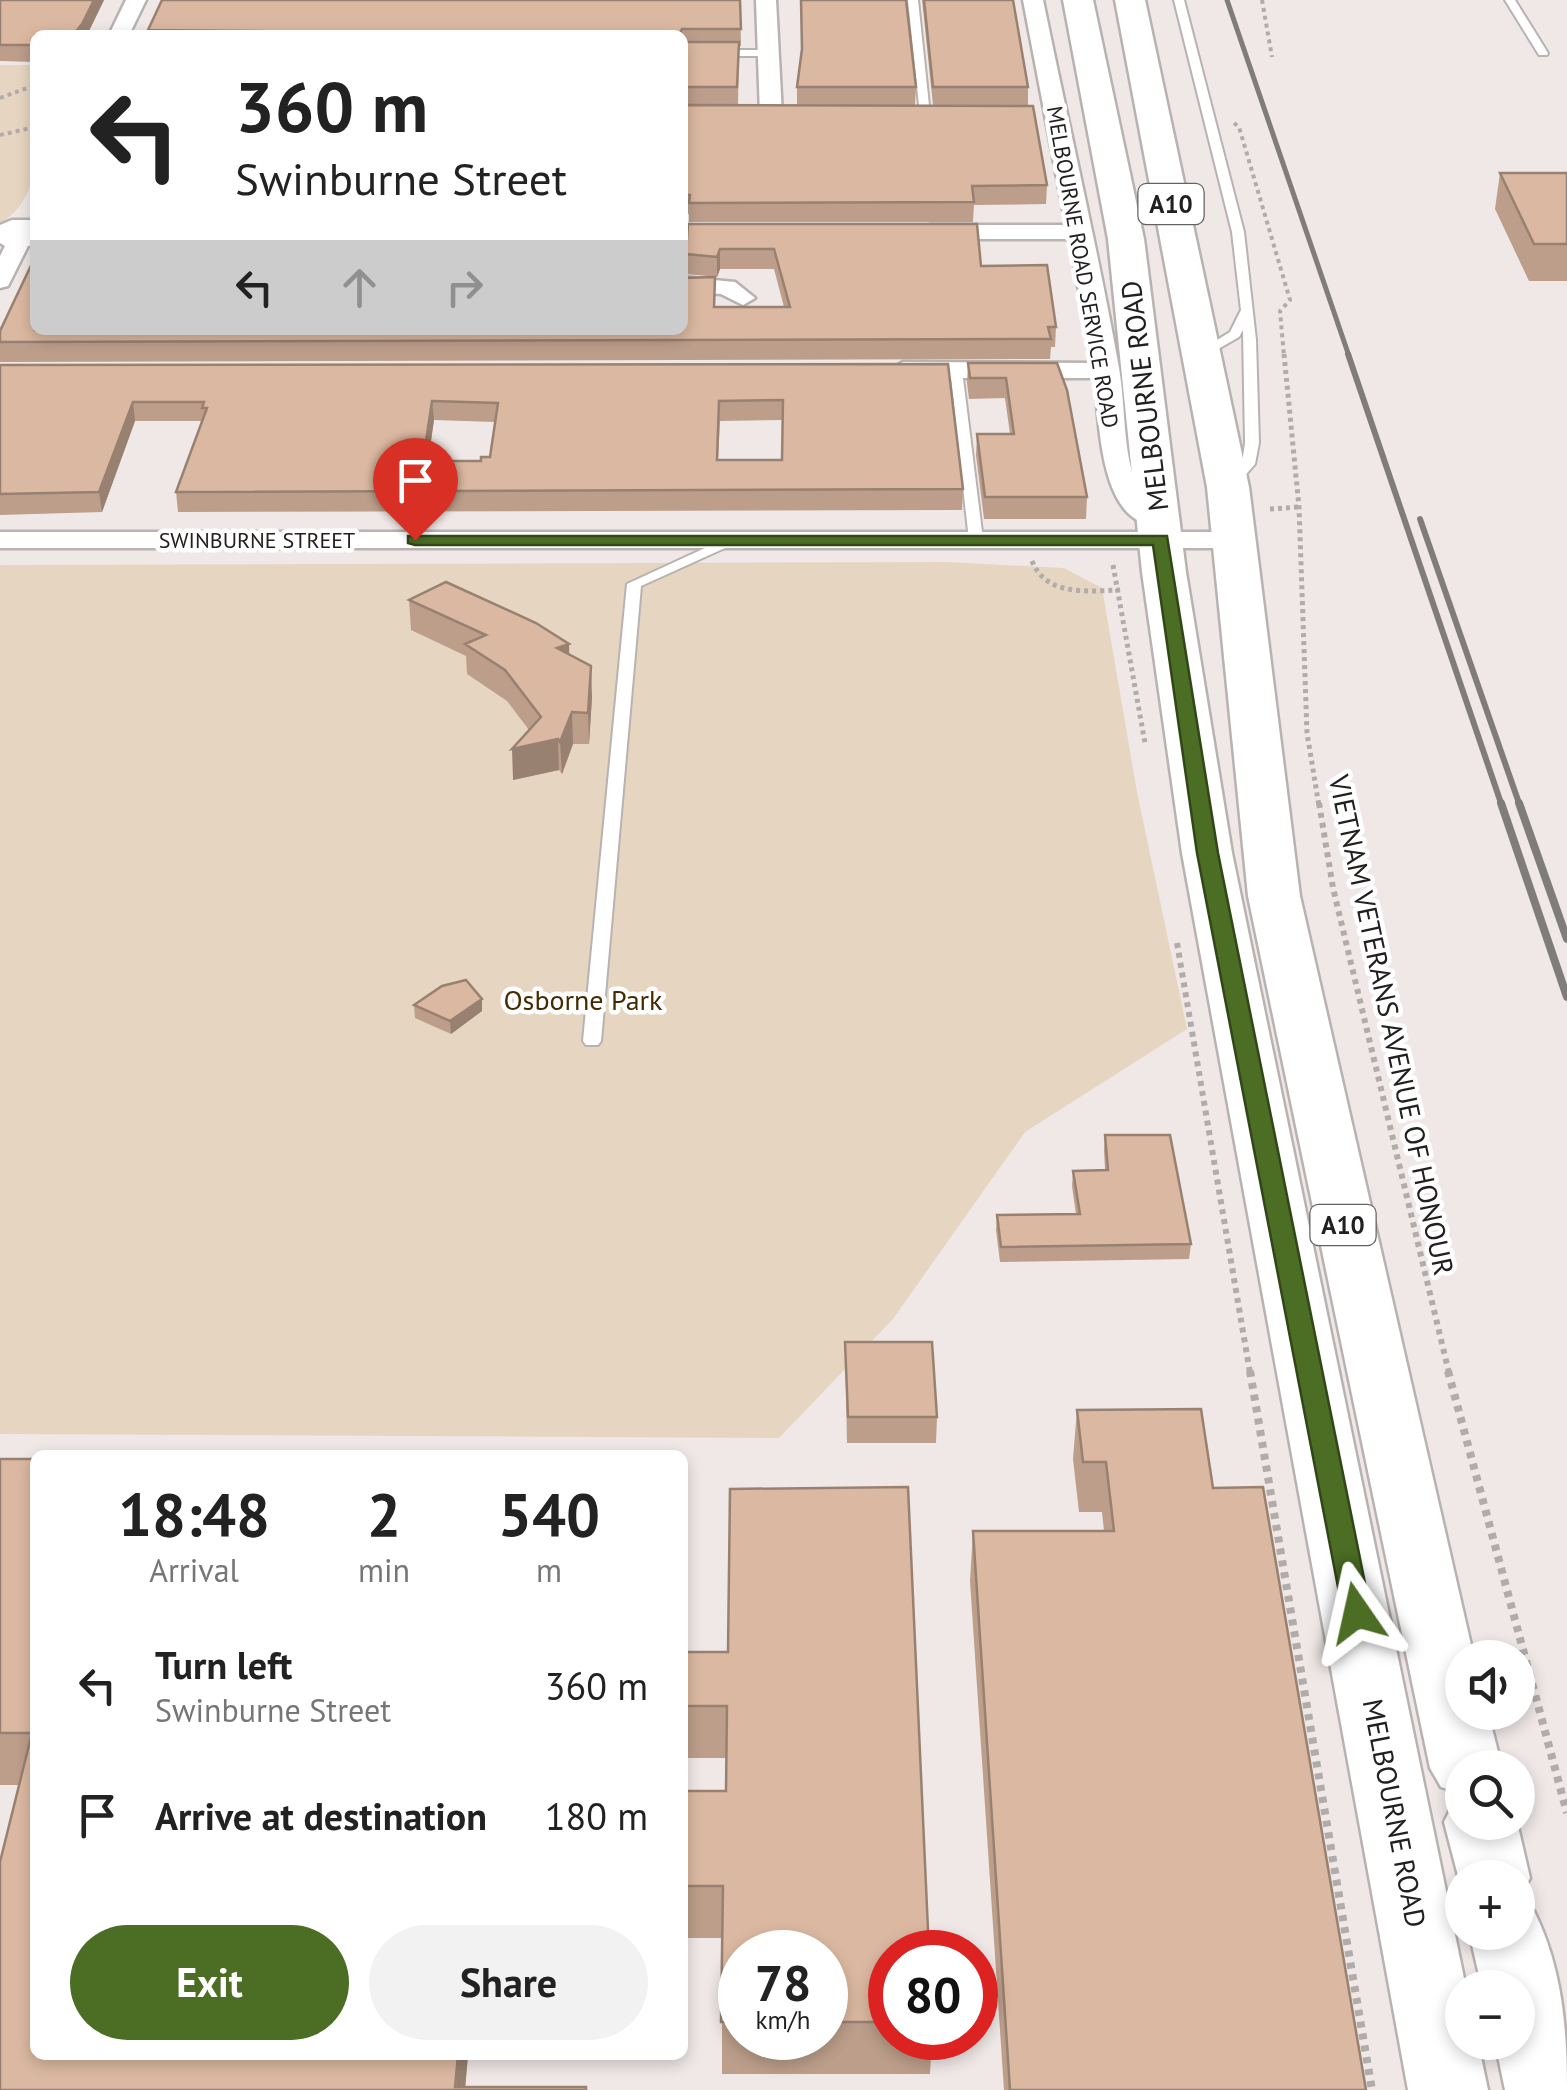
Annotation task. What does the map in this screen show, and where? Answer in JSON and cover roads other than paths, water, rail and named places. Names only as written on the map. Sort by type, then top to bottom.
[{"type":"highway","name":"MELBOURNE ROAD","points":[[1078,0],[1121,217],[1136,546],[1211,871],[1448,2090]]},
{"type":"highway","name":"MELBOURNE ROAD","points":[[1130,0],[1202,352],[1244,512],[1274,896],[1432,1632],[1462,1750]]},
{"type":"highway","points":[[1048,62],[1070,87],[1121,217],[1153,234],[1146,178],[1161,153]]},
{"type":"highway","points":[[1079,232],[1121,217]]},
{"type":"highway","points":[[1511,1950],[1545,2090]]},
{"type":"street","points":[[121,30],[136,0]]},
{"type":"street","points":[[766,0],[771,115]]},
{"type":"street","name":"MELBOURNE ROAD SERVICE ROAD","points":[[1033,0],[1048,62],[1045,115],[1079,232],[1125,491],[1136,506],[1136,546]]},
{"type":"street","points":[[916,115],[950,115]]},
{"type":"street","points":[[0,281],[21,230]]},
{"type":"street","points":[[898,232],[1079,232]]},
{"type":"street","points":[[688,284],[726,286],[743,298]]},
{"type":"street","points":[[883,370],[1106,371]]},
{"type":"street","name":"SWINBURNE STREET","points":[[0,540],[976,540],[1136,546],[1244,512]]},
{"type":"lane","points":[[913,0],[916,115]]},
{"type":"lane","points":[[1510,0],[1543,53]]},
{"type":"lane","points":[[1177,2],[1238,232],[1253,380],[1252,443],[1244,512]]},
{"type":"lane","points":[[688,53],[770,53]]},
{"type":"lane","points":[[1202,352],[1236,334],[1245,312]]},
{"type":"lane","points":[[956,370],[976,540]]},
{"type":"lane","points":[[592,1042],[634,584],[731,540]]},
{"type":"railway","points":[[1227,0],[1349,356]]},
{"type":"railway","points":[[1348,354],[1502,806]]},
{"type":"railway","points":[[1420,519],[1520,806]]},
{"type":"railway","points":[[1501,803],[1567,997]]},
{"type":"railway","points":[[1519,803],[1567,939]]},
{"type":"park label","name":"Osborne Park","points":[[583,999]]}]
